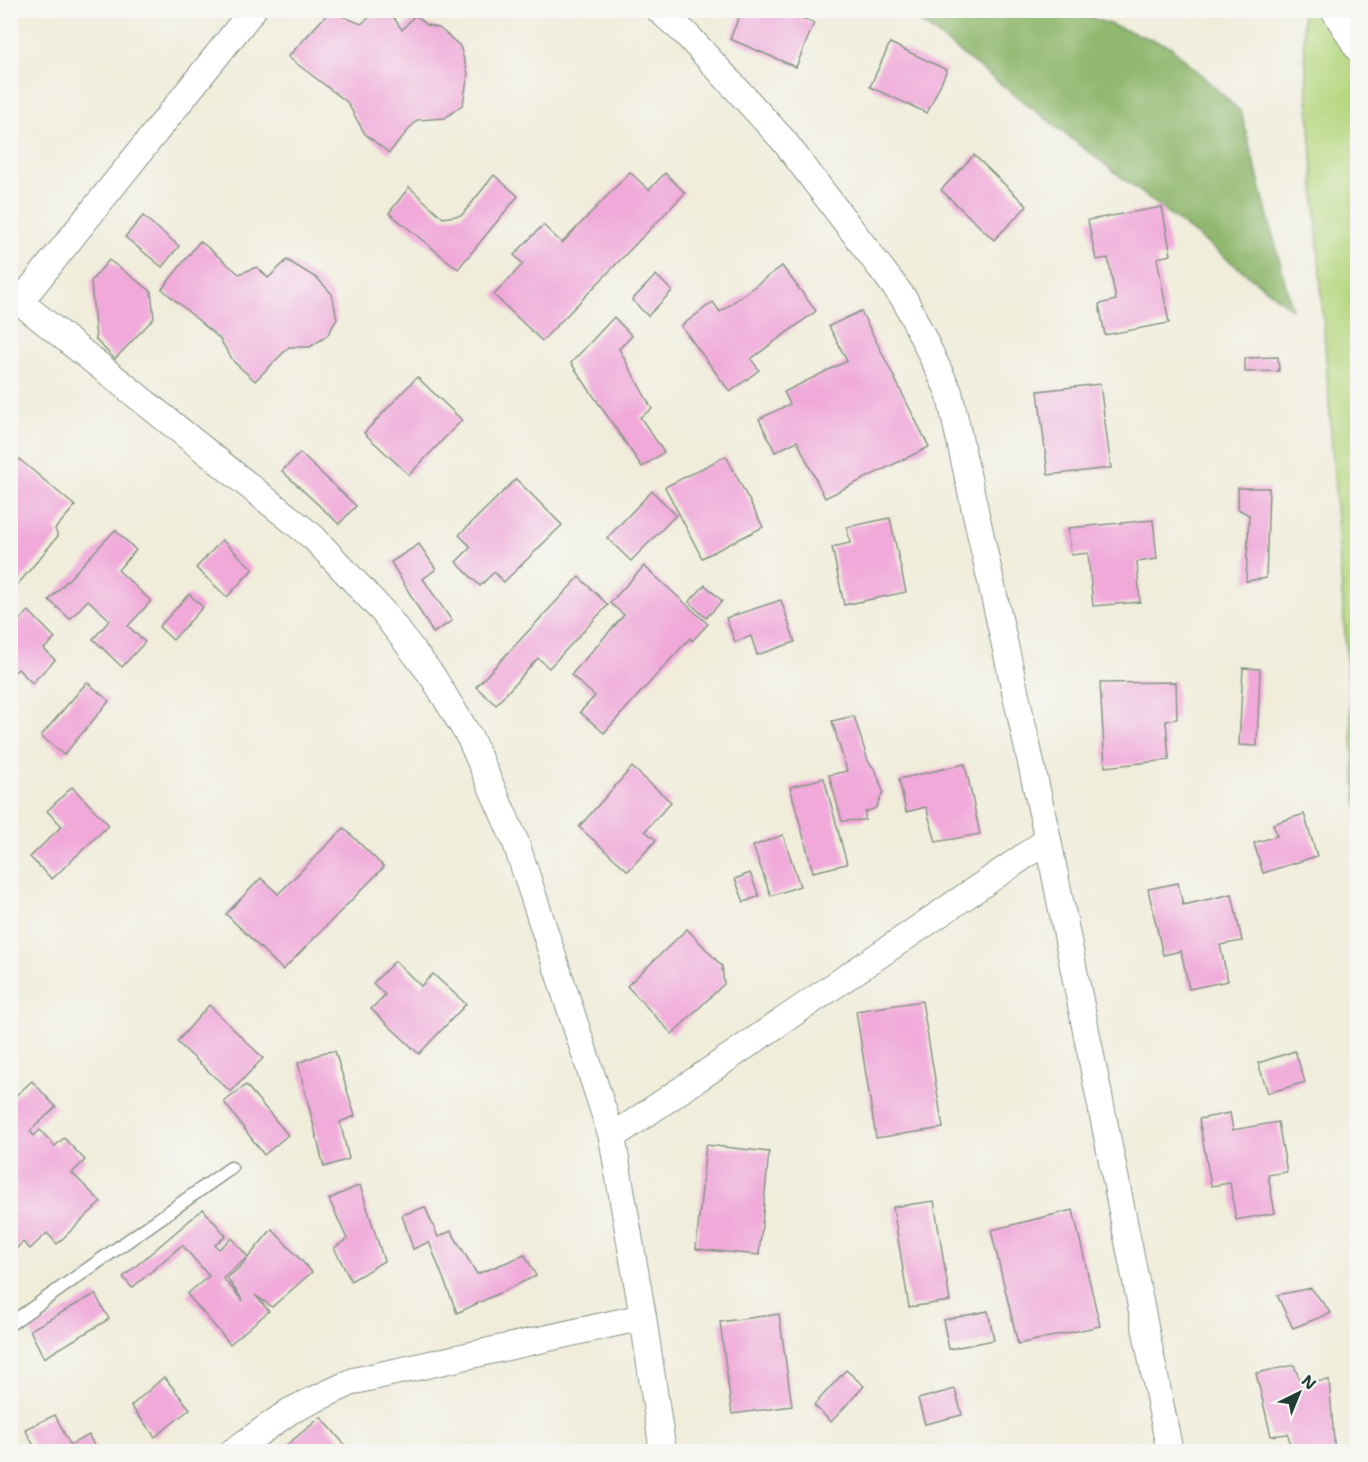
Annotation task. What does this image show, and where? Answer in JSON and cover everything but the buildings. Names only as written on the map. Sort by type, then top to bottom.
[{"type":"street","points":[[253,10],[15,299],[314,538],[384,613],[433,677],[470,738],[516,843],[612,1137],[643,1317],[663,1452]]},
{"type":"street","points":[[660,10],[687,35],[784,141],[905,300],[949,392],[1048,840],[1170,1452]]},
{"type":"street","points":[[1334,10],[1358,49]]},
{"type":"street","points":[[612,1137],[1048,840]]},
{"type":"street","points":[[232,1452],[290,1412],[354,1381],[643,1317]]},
{"type":"lane","points":[[10,1324],[231,1168]]},
{"type":"green space","points":[[920,10],[1073,11],[1170,46],[1241,112],[1292,309],[914,17]]},
{"type":"green space","points":[[1302,11],[1357,11],[1357,809]]}]
